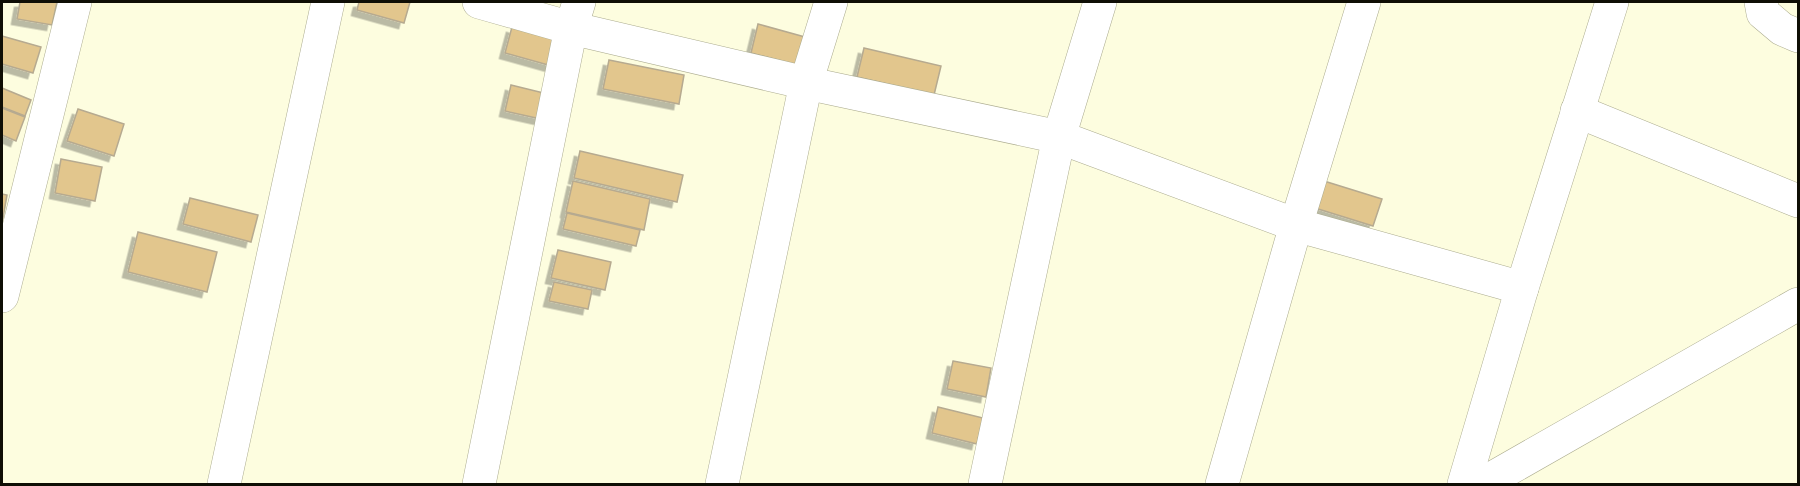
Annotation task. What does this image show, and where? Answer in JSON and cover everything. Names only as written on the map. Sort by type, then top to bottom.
[{"type":"street","points":[[2,296],[75,2]]},
{"type":"street","points":[[224,484],[328,2]]},
{"type":"street","points":[[479,2],[575,15],[806,83],[1059,137],[1296,225],[1522,288]]},
{"type":"street","points":[[722,484],[806,83],[831,2]]},
{"type":"street","points":[[985,484],[1059,137],[1100,2]]},
{"type":"street","points":[[1222,484],[1296,225],[1364,2]]},
{"type":"street","points":[[1482,484],[1522,288],[1612,2]]},
{"type":"street","points":[[1761,2],[1763,13],[1782,29],[1798,36]]},
{"type":"street","points":[[479,484],[575,15]]},
{"type":"street","points":[[1577,111],[1798,201]]},
{"type":"street","points":[[1482,484],[1798,304]]},
{"type":"building","points":[[20,2],[57,2],[52,25],[17,19]]},
{"type":"building","points":[[359,2],[410,2],[404,23],[357,10]]},
{"type":"building","points":[[758,24],[816,40],[808,68],[751,53]]},
{"type":"building","points":[[512,27],[565,42],[559,68],[505,53]]},
{"type":"building","points":[[2,36],[41,47],[33,73],[2,64]]},
{"type":"building","points":[[864,48],[941,66],[934,95],[857,77]]},
{"type":"building","points":[[609,60],[684,75],[679,104],[603,89]]},
{"type":"building","points":[[511,85],[556,96],[550,121],[505,111]]},
{"type":"building","points":[[2,88],[31,100],[25,116],[2,107]]},
{"type":"building","points":[[2,108],[25,117],[16,141],[2,135]]},
{"type":"building","points":[[78,109],[124,124],[114,156],[67,141]]},
{"type":"building","points":[[580,151],[683,175],[677,202],[574,178]]},
{"type":"building","points":[[61,159],[102,167],[95,201],[55,193]]},
{"type":"building","points":[[573,181],[650,199],[644,230],[566,212]]},
{"type":"building","points":[[1324,181],[1382,199],[1373,226],[1315,208]]},
{"type":"building","points":[[2,194],[7,195],[3,218],[2,217]]},
{"type":"building","points":[[190,198],[258,215],[251,242],[183,224]]},
{"type":"building","points":[[567,213],[640,230],[636,246],[563,229]]},
{"type":"building","points":[[138,232],[217,252],[207,292],[128,272]]},
{"type":"building","points":[[558,250],[611,262],[605,290],[551,278]]},
{"type":"building","points":[[554,282],[592,290],[588,309],[549,301]]},
{"type":"building","points":[[953,361],[991,368],[986,397],[947,389]]},
{"type":"building","points":[[938,407],[983,418],[977,444],[932,433]]}]
